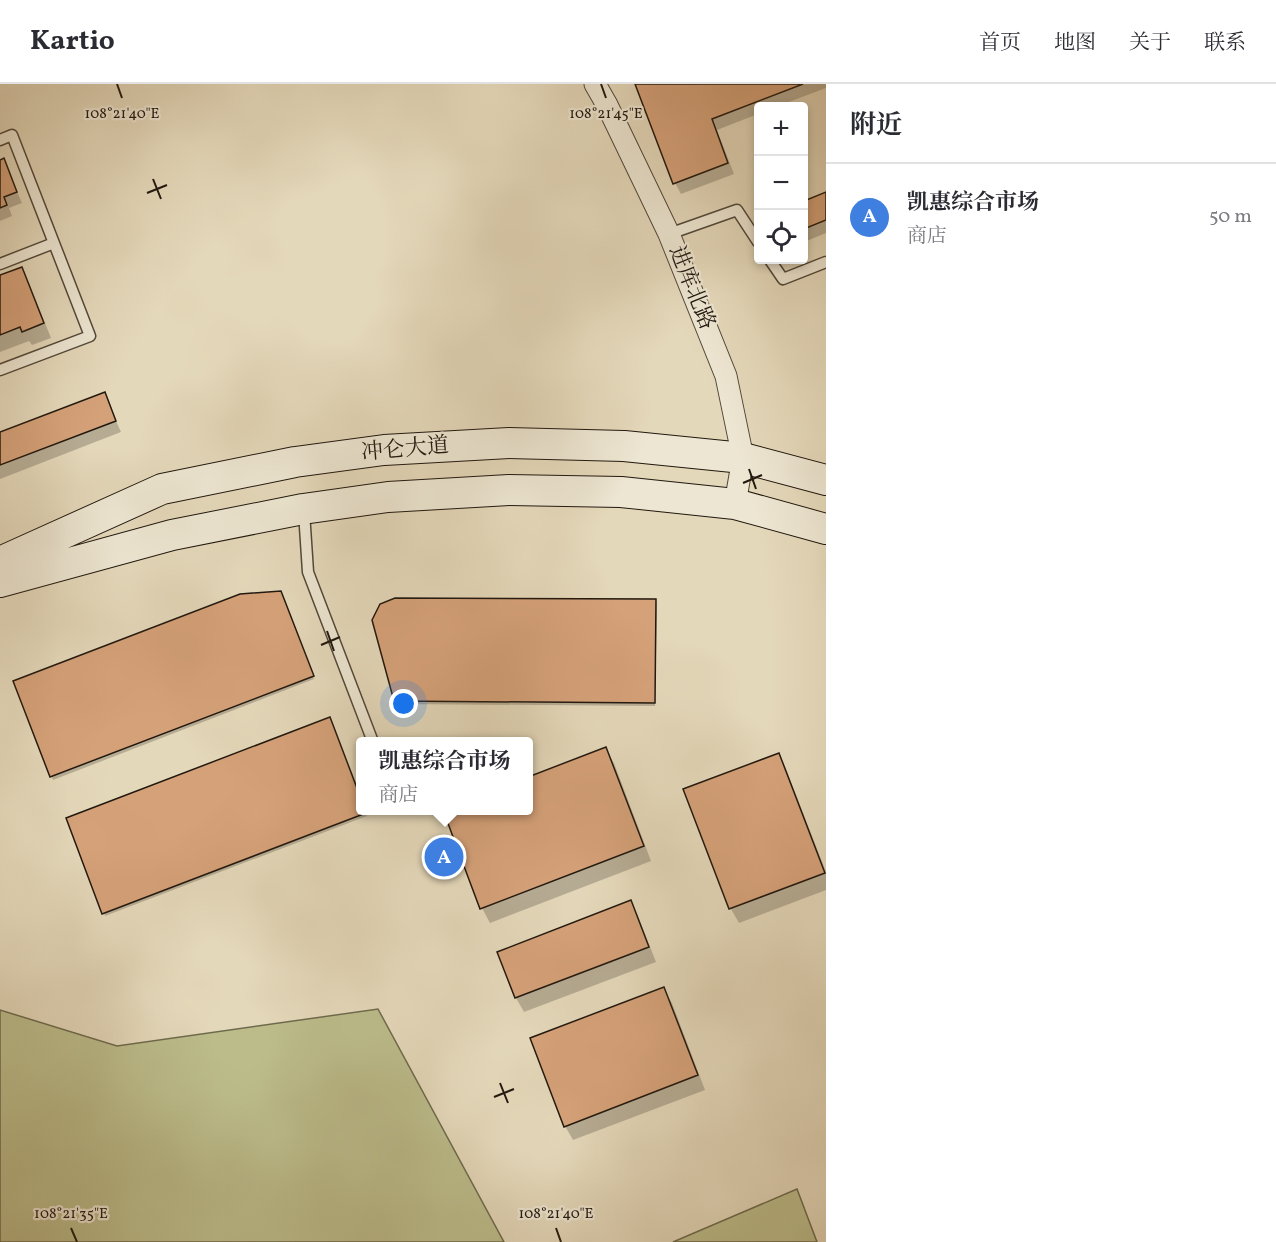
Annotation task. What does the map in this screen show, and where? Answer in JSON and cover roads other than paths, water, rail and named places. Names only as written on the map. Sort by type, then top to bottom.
[{"type":"main road","name":"冲仑大道","points":[[0,562],[162,489],[295,462],[384,450],[509,443],[624,446],[744,458],[826,480]]},
{"type":"main road","name":"冲仑大道","points":[[0,582],[172,535],[303,509],[388,497],[509,490],[621,492],[735,504],[826,529]]},
{"type":"street","name":"进库北路","points":[[595,84],[669,234],[726,376],[744,458],[735,504]]},
{"type":"lane","points":[[0,140],[12,135],[90,336],[0,370]]},
{"type":"lane","points":[[669,234],[737,210],[754,235]]},
{"type":"lane","points":[[0,264],[54,243]]},
{"type":"lane","points":[[773,264],[783,279],[826,262]]},
{"type":"lane","points":[[303,509],[308,572],[371,737]]},
{"type":"place","name":"凯惠综合市场","points":[[444,857]]}]
